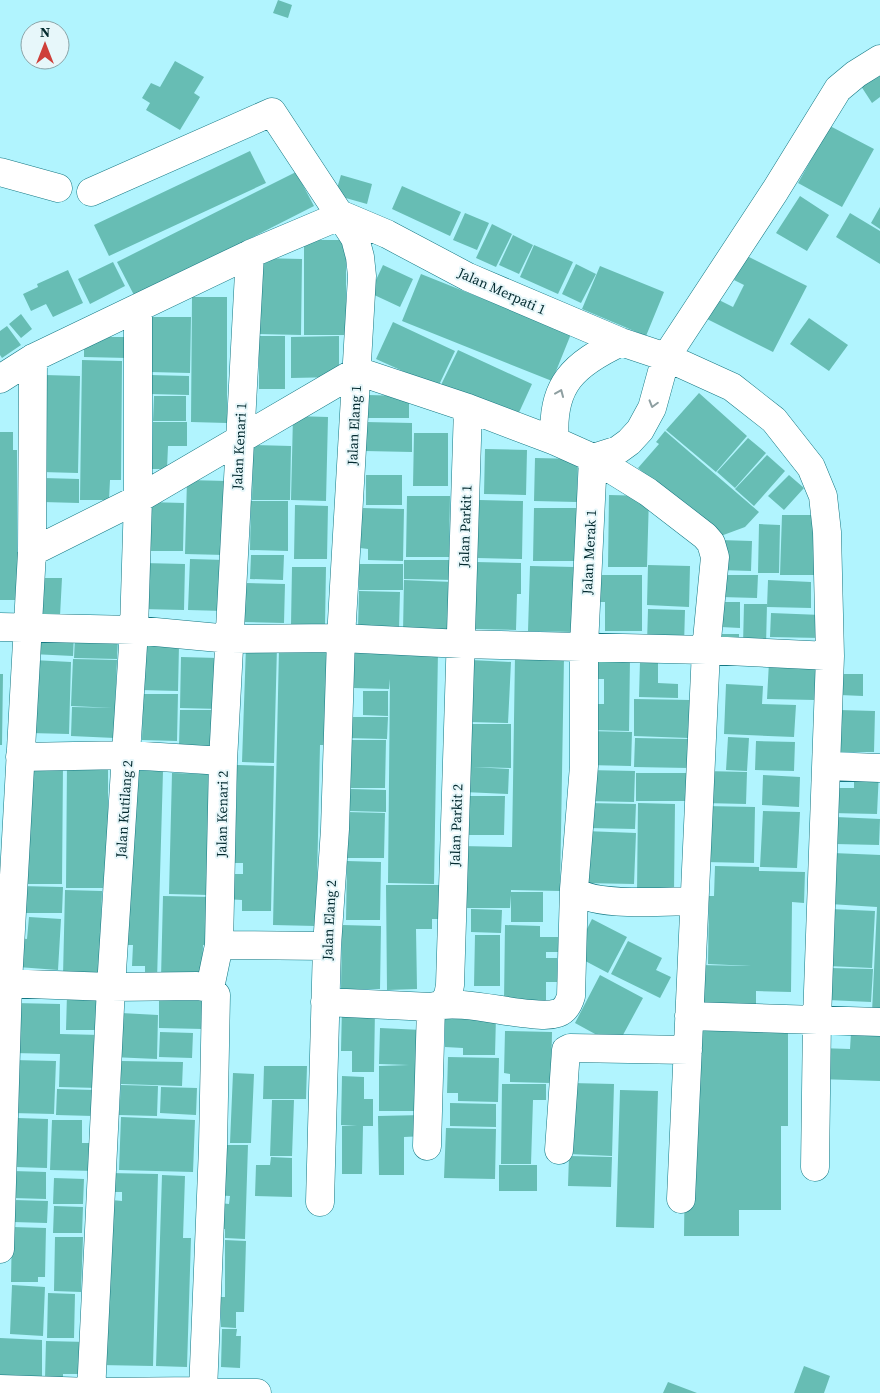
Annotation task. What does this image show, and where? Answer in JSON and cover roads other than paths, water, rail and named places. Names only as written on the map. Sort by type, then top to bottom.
[{"type":"street","points":[[593,458],[618,450],[630,442],[640,430],[652,408],[666,357],[776,191],[838,89],[856,74],[880,59]]},
{"type":"street","name":"Jalan Elang 1","points":[[91,192],[272,112],[342,215],[355,238],[362,276],[341,638]]},
{"type":"street","points":[[0,172],[58,188]]},
{"type":"street","points":[[0,379],[33,358],[250,254],[342,215]]},
{"type":"street","name":"Jalan Merpati 1","points":[[342,215],[387,234],[468,277],[621,342],[666,357],[732,387],[774,420],[811,468],[823,496],[827,532],[830,656],[816,1019],[815,1167]]},
{"type":"street","name":"Jalan Kenari 1","points":[[230,639],[250,254]]},
{"type":"street","name":"Jalan Kutilang 2","points":[[92,1393],[111,987],[128,755],[134,630],[138,499],[138,308]]},
{"type":"street","points":[[555,441],[555,406],[561,389],[570,375],[599,352],[621,342]]},
{"type":"street","points":[[0,1249],[4,983],[32,552],[33,358]]},
{"type":"street","points":[[32,552],[138,499],[357,371],[468,408],[555,441],[593,458],[648,492],[697,529],[711,543],[715,557],[706,650],[681,1199]]},
{"type":"street","name":"Jalan Parkit 1","points":[[462,644],[468,408]]},
{"type":"street","name":"Jalan Merak 1","points":[[326,1002],[437,1005],[550,1015],[565,1009],[570,996],[574,889],[584,766],[584,646],[593,458]]},
{"type":"street","points":[[0,627],[134,630],[230,639],[341,638],[462,644],[584,646],[830,656]]},
{"type":"street","name":"Jalan Elang 2","points":[[320,1202],[327,946],[335,830],[341,638]]},
{"type":"street","name":"Jalan Kenari 2","points":[[210,988],[219,945],[223,761],[230,639]]},
{"type":"street","name":"Jalan Parkit 2","points":[[427,1146],[437,1005],[448,996],[450,985],[462,644]]},
{"type":"street","points":[[20,757],[128,755],[223,761]]},
{"type":"street","points":[[827,766],[880,768]]},
{"type":"street","points":[[574,889],[580,895],[603,901],[694,901]]},
{"type":"street","points":[[219,945],[327,946]]},
{"type":"street","points":[[4,983],[111,987],[197,986],[210,988],[216,995],[214,1138],[203,1392]]},
{"type":"street","points":[[689,1016],[880,1022]]},
{"type":"street","points":[[559,1150],[566,1050],[570,1048],[688,1050]]},
{"type":"street","points":[[0,1389],[92,1393],[257,1393]]}]
